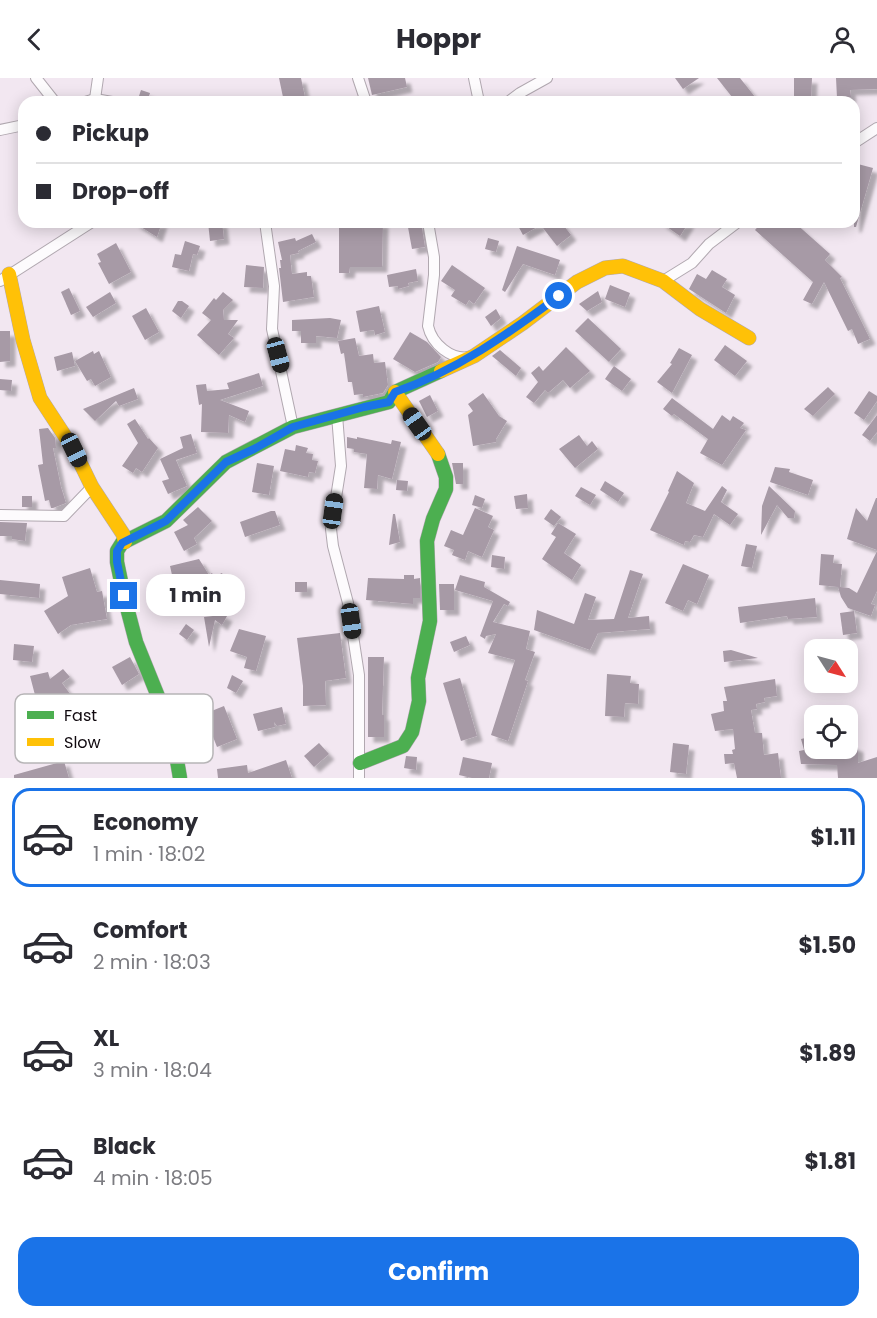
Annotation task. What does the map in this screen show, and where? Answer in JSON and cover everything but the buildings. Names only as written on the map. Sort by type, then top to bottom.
[{"type":"street","points":[[36,78],[50,96]]},
{"type":"street","points":[[92,96],[98,78]]},
{"type":"street","points":[[358,78],[364,96]]},
{"type":"street","points":[[474,78],[478,96]]},
{"type":"street","points":[[516,96],[547,78]]},
{"type":"street","points":[[0,130],[18,126]]},
{"type":"street","points":[[860,139],[877,128]]},
{"type":"street","points":[[83,228],[4,278],[40,398],[74,450],[92,488],[123,534],[125,542]]},
{"type":"street","points":[[266,228],[274,286],[272,329],[293,427]]},
{"type":"street","points":[[429,228],[434,257],[430,333],[434,342],[448,352],[461,358],[474,356]]},
{"type":"street","points":[[663,281],[692,263],[709,244],[730,228]]},
{"type":"street","points":[[157,694],[136,642],[124,596],[117,551],[125,542],[166,521],[226,462],[293,427],[389,402],[395,392],[474,356],[577,282],[605,268],[623,266],[663,281],[700,309],[749,338]]},
{"type":"street","points":[[360,764],[403,746],[412,732],[419,701],[418,678],[430,621],[427,541],[433,519],[446,489],[446,477],[440,457],[395,392]]},
{"type":"street","points":[[337,415],[341,466],[331,529],[333,546],[348,603],[358,675],[359,778]]},
{"type":"street","points":[[0,515],[64,516],[92,488]]},
{"type":"street","points":[[177,763],[180,778]]},
{"type":"traffic: fast","points":[[157,694],[136,642],[124,596],[117,562],[117,551],[122,543],[166,521],[226,462],[293,427],[389,402],[395,392],[441,371]]},
{"type":"traffic: fast","points":[[360,763],[403,746],[412,732],[419,701],[418,678],[430,621],[427,541],[433,519],[446,489],[446,477],[438,454]]},
{"type":"traffic: fast","points":[[177,763],[180,778]]},
{"type":"traffic: slow","points":[[441,371],[474,356],[577,282],[605,268],[623,266],[663,281],[700,309],[749,338]]},
{"type":"traffic: slow","points":[[9,274],[23,340],[40,398],[74,450],[92,487],[123,534],[125,542]]},
{"type":"traffic: slow","points":[[395,392],[438,454]]},
{"type":"route","points":[[124,596],[117,562],[117,551],[122,543],[166,521],[226,462],[293,427],[389,402],[395,392],[474,356],[559,296]]}]
